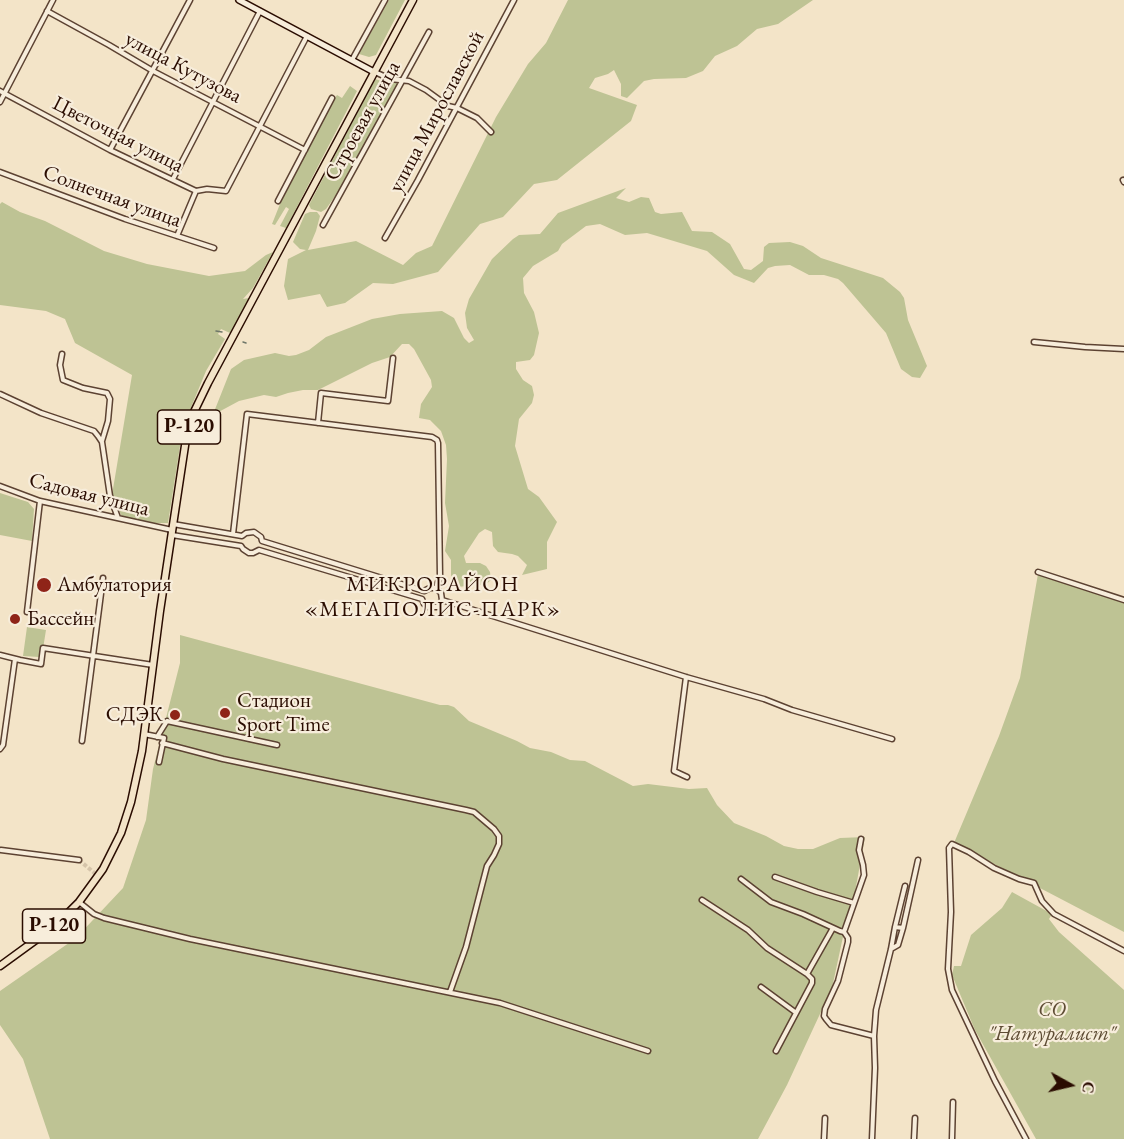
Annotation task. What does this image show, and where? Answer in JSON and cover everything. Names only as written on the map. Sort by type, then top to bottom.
[{"type":"main road","name":"Р-120","points":[[0,966],[55,926],[79,902],[103,869],[121,833],[132,802],[144,734],[189,425],[197,404],[412,0]]},
{"type":"street","points":[[0,102],[2,92],[53,0]]},
{"type":"street","points":[[110,150],[190,0]]},
{"type":"street","points":[[239,0],[374,72],[390,79],[409,81],[448,106],[477,118],[491,132]]},
{"type":"street","points":[[352,60],[385,0]]},
{"type":"street","name":"улица Мирославской","points":[[385,238],[514,0]]},
{"type":"street","name":"улица Кутузова","points":[[47,11],[153,71],[305,150]]},
{"type":"street","points":[[173,179],[260,11]]},
{"type":"street","name":"Строевая улица","points":[[323,225],[429,32]]},
{"type":"street","points":[[260,126],[307,36]]},
{"type":"street","name":"Цветочная улица","points":[[2,92],[110,150],[196,191],[207,189],[226,192],[260,126]]},
{"type":"street","points":[[278,201],[332,98]]},
{"type":"street","name":"Солнечная улица","points":[[0,172],[125,219],[214,248]]},
{"type":"street","points":[[177,236],[196,191]]},
{"type":"street","points":[[1034,342],[1124,349]]},
{"type":"street","points":[[62,354],[60,365],[63,380],[83,388],[107,393],[110,399],[108,421],[102,442],[110,496],[118,518]]},
{"type":"street","points":[[318,423],[321,393],[388,401],[393,358]]},
{"type":"street","points":[[0,394],[41,413],[94,431],[102,442]]},
{"type":"street","points":[[233,534],[247,414],[432,436],[437,440],[440,576],[435,588]]},
{"type":"street","name":"Садовая улица","points":[[0,486],[40,501],[172,530]]},
{"type":"street","points":[[27,612],[40,501]]},
{"type":"street","points":[[172,530],[243,536]]},
{"type":"street","points":[[172,530],[241,546],[249,553],[259,550],[422,599],[426,606],[431,608],[437,607],[442,600],[441,593],[435,588],[424,591],[262,541]]},
{"type":"street","points":[[241,546],[243,536],[254,532],[261,537],[259,550]]},
{"type":"street","points":[[1038,572],[1124,600]]},
{"type":"street","points":[[82,741],[104,578]]},
{"type":"street","points":[[422,599],[424,591]]},
{"type":"street","points":[[442,600],[686,677],[764,699],[792,710],[892,739]]},
{"type":"street","points":[[0,655],[41,663],[43,648],[153,666]]},
{"type":"street","points":[[0,749],[3,745],[15,659]]},
{"type":"street","points":[[686,677],[674,771],[687,777]]},
{"type":"street","points":[[157,736],[167,722],[277,745]]},
{"type":"street","points":[[144,734],[164,738],[159,762]]},
{"type":"street","points":[[162,743],[223,759],[474,812],[494,829],[499,836],[499,844],[487,866],[466,947],[450,993]]},
{"type":"street","points":[[844,932],[864,875],[859,850],[861,839]]},
{"type":"street","points":[[1026,1139],[995,1081],[952,990],[948,969],[951,912],[948,851],[952,844],[994,868],[1034,883],[1042,901],[1054,914],[1124,951]]},
{"type":"street","points":[[1,850],[79,860]]},
{"type":"street","points":[[891,949],[899,942],[918,860]]},
{"type":"street","points":[[775,878],[854,903]]},
{"type":"street","points":[[741,879],[771,902],[844,932],[848,942],[836,987],[824,1016],[831,1025],[874,1036]]},
{"type":"street","points":[[872,1139],[876,1010],[905,886]]},
{"type":"street","points":[[702,900],[748,930],[767,948],[811,977],[812,982],[776,1051]]},
{"type":"street","points":[[79,902],[94,914],[104,918],[201,941],[500,1003],[648,1051]]},
{"type":"street","points":[[895,927],[903,928]]},
{"type":"street","points":[[807,974],[833,928]]},
{"type":"street","points":[[761,987],[795,1012]]},
{"type":"street","points":[[952,1102],[952,1139]]},
{"type":"street","points":[[824,1139],[825,1118]]},
{"type":"street","points":[[914,1139],[915,1118]]},
{"type":"green space","points":[[389,0],[405,0],[376,55],[369,57],[359,54]]},
{"type":"green space","points":[[568,0],[813,0],[778,24],[757,29],[737,46],[715,56],[703,71],[686,78],[644,81],[627,98],[621,96],[621,84],[614,70],[595,78],[589,88],[637,105],[631,121],[557,180],[534,184],[503,217],[480,224],[438,272],[393,284],[373,283],[345,303],[327,307],[320,294],[288,300],[284,286],[288,259],[306,250],[300,249],[293,242],[305,214],[310,212],[317,212],[320,216],[308,250],[356,241],[403,265],[416,253],[432,246],[496,117],[528,64],[546,43]]},
{"type":"green space","points":[[375,79],[388,83],[400,83],[348,178],[326,209],[321,212],[311,209],[309,205]]},
{"type":"green space","points":[[350,86],[357,91],[286,228],[280,226],[289,209],[286,207],[275,225],[272,224],[333,101],[337,95],[342,98]]},
{"type":"green space","points":[[626,188],[616,198],[629,202],[641,197],[649,198],[655,212],[661,214],[682,212],[692,231],[712,232],[730,244],[744,269],[751,270],[763,261],[764,247],[769,243],[790,242],[803,246],[821,258],[883,278],[904,298],[908,320],[927,366],[920,378],[912,377],[901,369],[886,333],[838,279],[824,275],[809,275],[790,265],[768,268],[754,283],[734,275],[707,251],[647,233],[625,235],[600,224],[586,226],[562,244],[558,251],[533,266],[523,278],[524,293],[534,312],[539,333],[534,355],[530,360],[516,362],[516,369],[523,380],[532,386],[534,395],[532,403],[519,419],[515,446],[528,489],[539,497],[557,522],[547,542],[547,569],[522,575],[527,565],[518,556],[498,552],[493,546],[492,532],[485,529],[479,533],[464,556],[466,563],[480,563],[486,566],[491,580],[485,585],[456,587],[451,582],[451,560],[445,551],[449,526],[445,503],[446,445],[441,431],[430,420],[419,418],[421,404],[432,387],[431,380],[409,344],[402,344],[390,357],[372,363],[318,390],[303,390],[276,397],[264,395],[239,401],[213,415],[208,427],[231,369],[244,360],[275,353],[296,355],[309,350],[326,337],[372,319],[400,314],[442,311],[454,318],[469,343],[474,340],[467,328],[465,313],[469,299],[492,259],[519,235],[540,234],[558,213]]},
{"type":"green space","points":[[2,202],[104,251],[147,264],[209,276],[245,271],[273,252],[253,288],[243,299],[249,298],[249,300],[232,331],[230,333],[221,329],[218,334],[225,339],[206,371],[183,427],[168,523],[128,519],[121,515],[112,495],[132,375],[75,343],[65,319],[46,311],[0,305],[0,204]]},
{"type":"green space","points":[[0,493],[28,502],[34,509],[32,541],[0,535]]},
{"type":"green space","points":[[1038,574],[1124,602],[1124,932],[954,843],[999,736],[1020,678]]},
{"type":"green space","points":[[27,627],[46,630],[42,655],[39,657],[23,656]]},
{"type":"green space","points":[[180,635],[454,707],[469,721],[530,748],[551,752],[570,760],[585,761],[633,786],[648,784],[689,789],[707,788],[717,805],[734,823],[784,846],[813,849],[840,838],[865,837],[853,903],[832,988],[787,1085],[758,1139],[50,1139],[23,1059],[0,1025],[0,991],[76,938],[123,888],[146,820],[153,769],[180,663]]},
{"type":"green space","name":"СО \"Натуралист\"","points":[[1012,892],[1052,914],[1049,919],[1059,932],[1124,990],[1124,1139],[1036,1139],[975,1030],[952,975],[954,966],[961,966],[971,935],[1002,908]]},
{"type":"waterway","points":[[216,331],[222,332]]},
{"type":"tunnel","points":[[79,860],[98,876]]},
{"type":"place","name":"Амбулатория","points":[[44,585]]},
{"type":"place","name":"Бассейн","points":[[15,619]]},
{"type":"place","name":"Стадион Sport Time","points":[[225,713]]},
{"type":"place","name":"СДЭК","points":[[175,715]]},
{"type":"district","name":"МИКРОРАЙОН «МЕГАПОЛИС-ПАРК»","points":[[433,598]]}]
